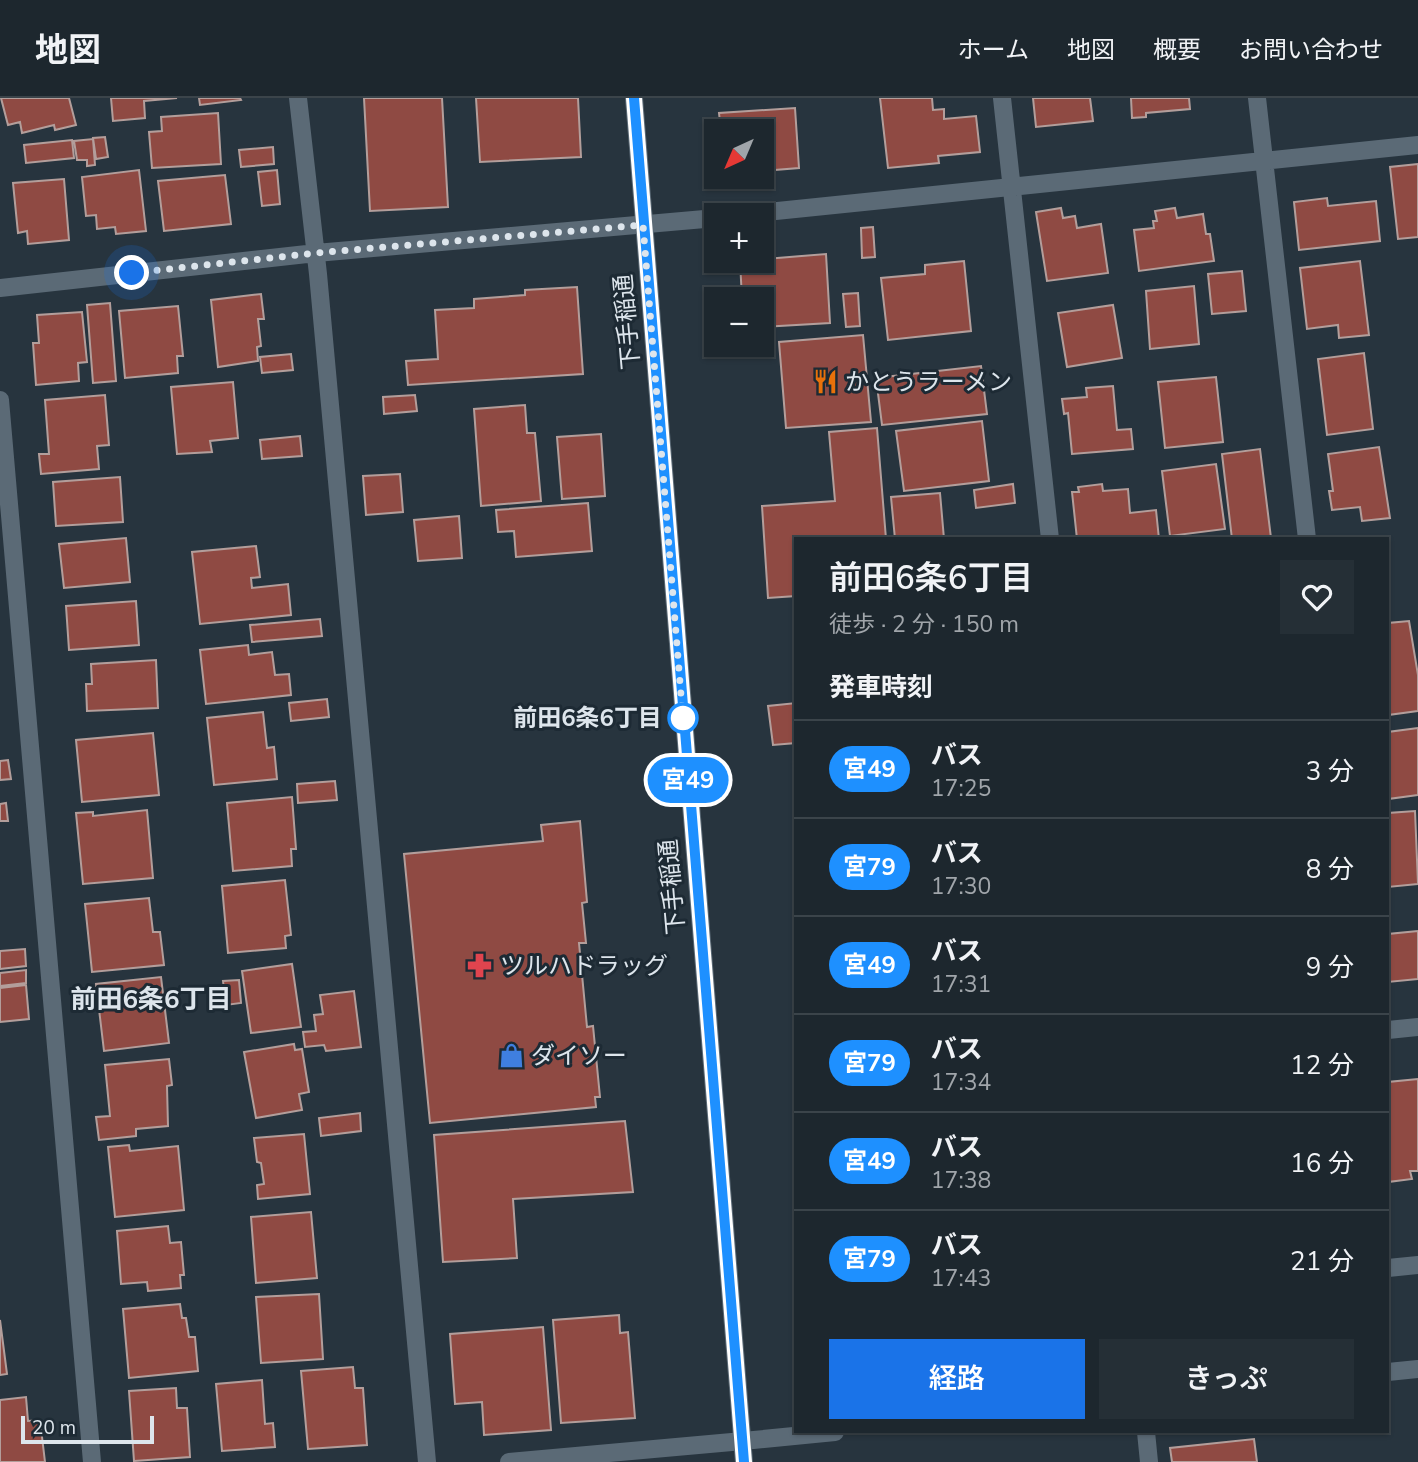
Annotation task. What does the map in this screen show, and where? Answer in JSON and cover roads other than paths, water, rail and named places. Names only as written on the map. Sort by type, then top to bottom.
[{"type":"street","points":[[298,98],[316,253],[427,1462]]},
{"type":"street","name":"下手稲通","points":[[634,98],[744,1462]]},
{"type":"street","points":[[1002,98],[1050,537]]},
{"type":"street","points":[[1257,98],[1307,537]]},
{"type":"street","points":[[774,211],[1418,145]]},
{"type":"street","points":[[0,288],[316,253],[704,219]]},
{"type":"street","points":[[0,400],[92,1462]]},
{"type":"street","points":[[1389,1030],[1418,1027]]},
{"type":"street","points":[[1389,1268],[1418,1265]]},
{"type":"street","points":[[1389,1372],[1418,1369]]},
{"type":"street","points":[[509,1462],[825,1433]]},
{"type":"street","points":[[1146,1433],[1149,1462]]},
{"type":"place","name":"かとうラーメン","points":[[825,382]]},
{"type":"place","name":"前田6条6丁目","points":[[683,718]]},
{"type":"place","name":"ツルハドラッグ","points":[[480,966]]},
{"type":"place","name":"ダイソー","points":[[511,1056]]},
{"type":"district","name":"前田6条6丁目","points":[[151,999]]}]
